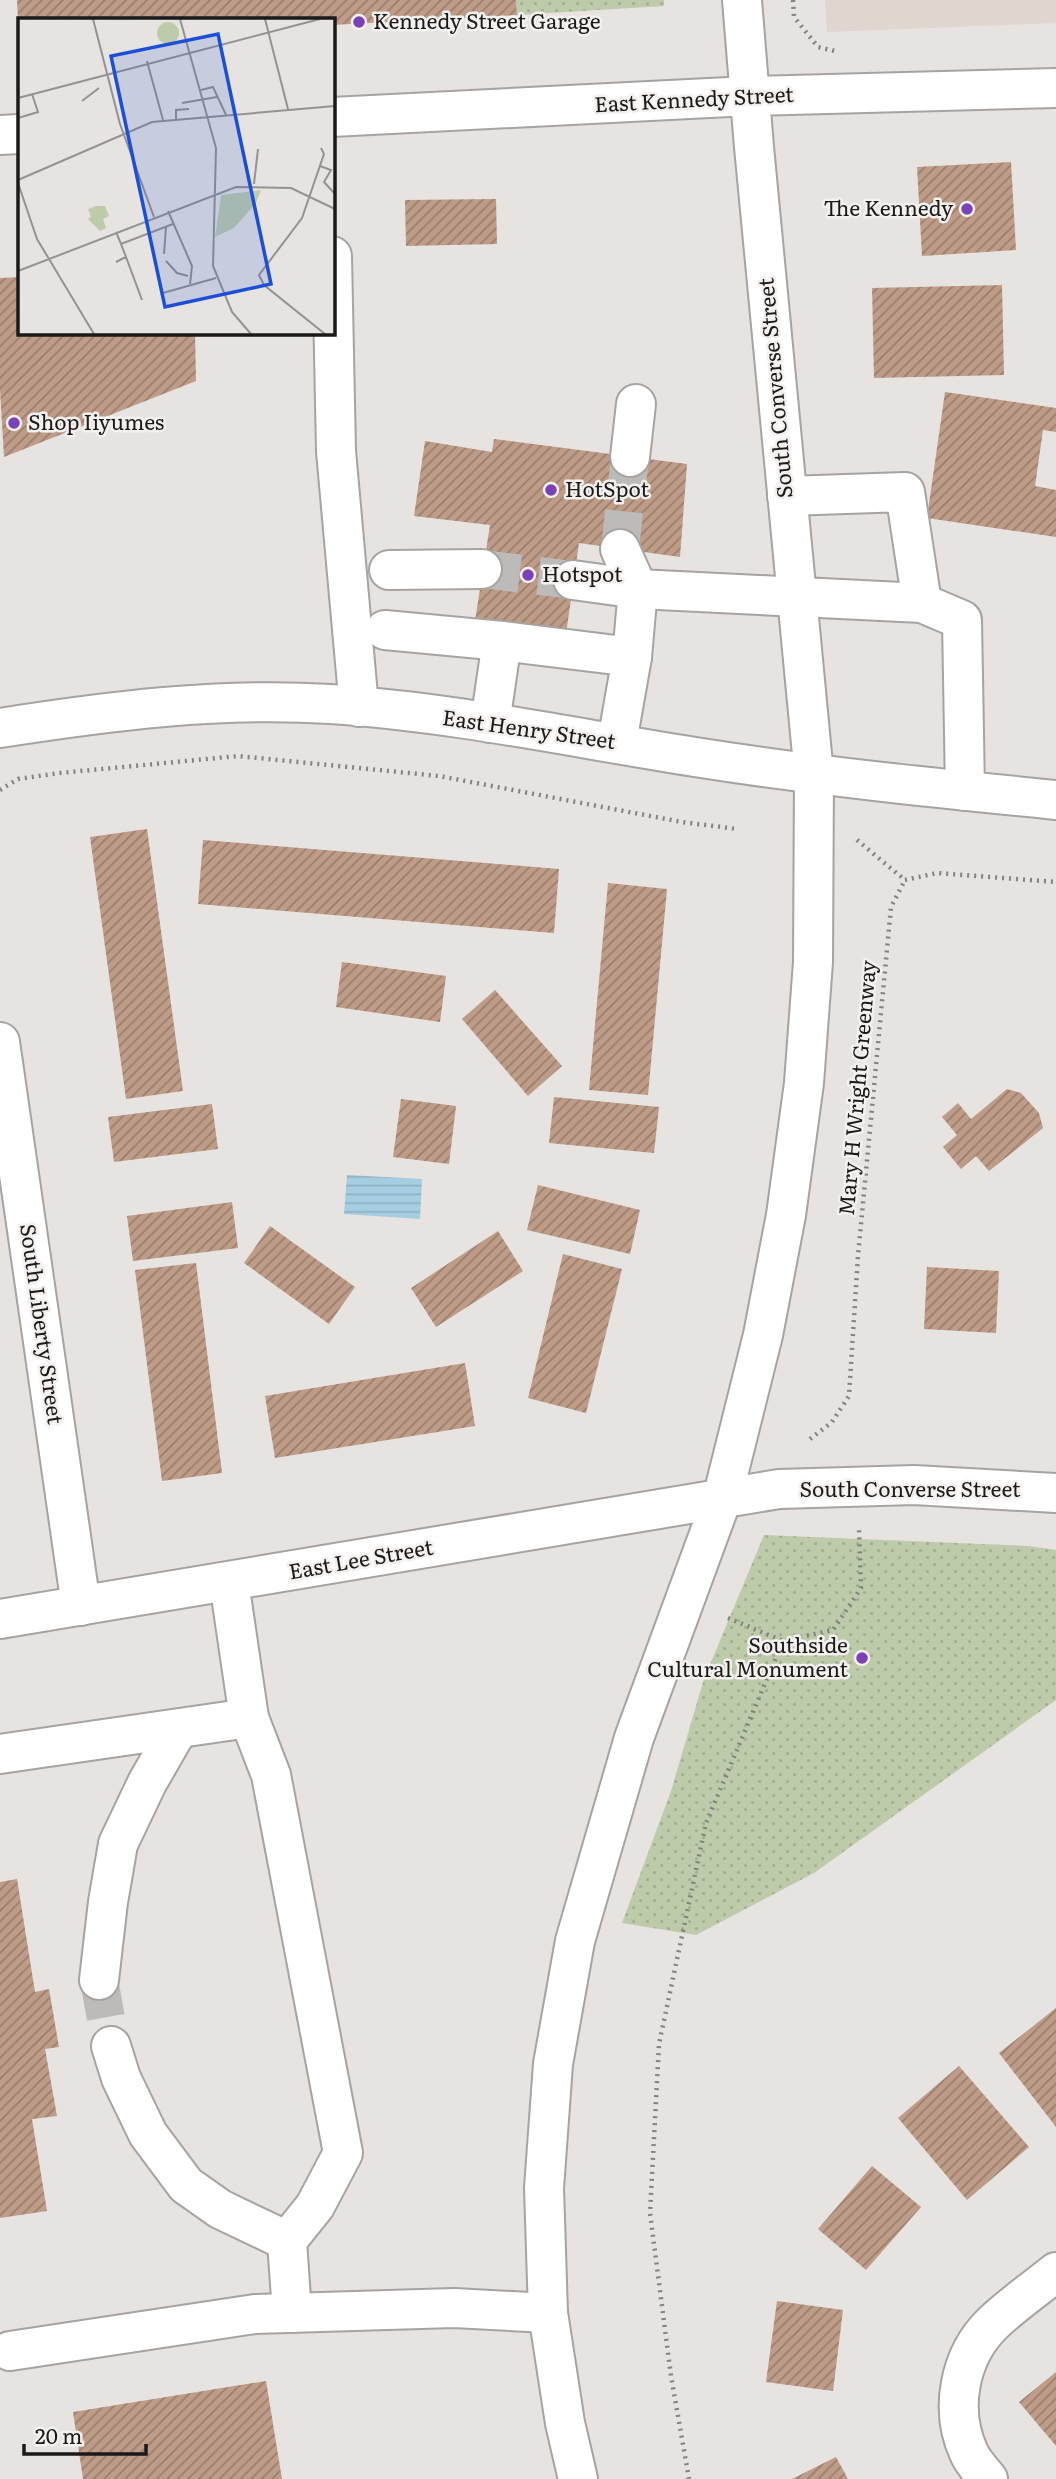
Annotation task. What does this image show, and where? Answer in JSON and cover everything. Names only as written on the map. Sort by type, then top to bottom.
[{"type":"street","name":"South Converse Street","points":[[578,2479],[565,2423],[548,2313],[544,2188],[553,2064],[575,1941],[634,1738],[722,1499],[768,1308],[786,1215],[804,1083],[813,962],[814,775],[742,0]]},
{"type":"street","name":"East Kennedy Street","points":[[334,117],[749,96],[1056,89]]},
{"type":"street","points":[[0,135],[18,134]]},
{"type":"street","points":[[334,334],[337,450],[359,707]]},
{"type":"street","points":[[630,457],[636,404]]},
{"type":"street","points":[[787,496],[905,492],[922,603]]},
{"type":"street","points":[[617,742],[632,657],[639,589],[621,549]]},
{"type":"street","points":[[389,570],[482,569]]},
{"type":"street","points":[[573,580],[639,589],[922,603],[962,620],[965,791]]},
{"type":"street","points":[[386,630],[632,657]]},
{"type":"street","points":[[490,723],[502,641]]},
{"type":"street","name":"East Henry Street","points":[[0,728],[98,713],[175,706],[330,704],[490,723],[814,775],[1056,800]]},
{"type":"street","name":"South Liberty Street","points":[[0,1042],[81,1606]]},
{"type":"street","name":"South Converse Street","points":[[722,1499],[779,1489],[915,1485],[1056,1493]]},
{"type":"street","name":"East Lee Street","points":[[0,1619],[722,1499]]},
{"type":"street","points":[[229,1582],[249,1718],[271,1775],[343,2153],[315,2206],[287,2241],[292,2313]]},
{"type":"street","points":[[0,1754],[249,1718]]},
{"type":"street","points":[[99,1980],[118,1844],[147,1783],[178,1729]]},
{"type":"street","points":[[111,2046],[121,2078],[148,2134],[186,2185],[220,2210],[287,2241]]},
{"type":"street","points":[[988,2479],[970,2454],[961,2427],[958,2399],[963,2372],[975,2346],[992,2324],[1056,2272]]},
{"type":"street","points":[[10,2351],[255,2314],[454,2308],[548,2313]]},
{"type":"path","points":[[793,0],[794,17],[818,47]]},
{"type":"path","points":[[0,790],[18,779],[60,773],[238,756],[439,776],[737,830]]},
{"type":"path","points":[[857,840],[905,880],[937,873],[1056,882]]},
{"type":"path","name":"Mary H Wright Greenway","points":[[810,1439],[832,1422],[849,1396],[858,1256],[891,907],[905,880]]},
{"type":"path","points":[[728,1618],[783,1641],[833,1630],[861,1588],[859,1529]]},
{"type":"path","points":[[688,2479],[671,2376],[650,2213],[659,2044],[706,1823],[783,1641]]},
{"type":"shaded area","points":[[825,0],[1056,0],[1056,23],[827,32]]},
{"type":"green space","points":[[516,0],[664,0],[664,6],[517,15]]},
{"type":"green space","points":[[764,1535],[1029,1546],[1056,1550],[1056,1700],[814,1873],[696,1935],[622,1923],[671,1791],[704,1679]]},
{"type":"water","points":[[347,1175],[422,1179],[420,1219],[344,1214]]},
{"type":"building","name":"Kennedy Street Garage","points":[[17,0],[516,0],[517,15],[334,25],[334,18],[18,19]]},
{"type":"building","name":"The Kennedy","points":[[1011,162],[1016,250],[922,256],[917,167]]},
{"type":"building","points":[[496,199],[497,244],[406,246],[405,200]]},
{"type":"building","points":[[18,277],[18,334],[195,334],[196,381],[4,457],[0,390],[0,278]]},
{"type":"building","points":[[1002,285],[1004,375],[874,378],[872,288]]},
{"type":"building","points":[[945,392],[1056,408],[1056,432],[1043,430],[1035,486],[1056,490],[1056,537],[927,518]]},
{"type":"building","name":"HotSpot","points":[[494,439],[687,464],[680,557],[579,543],[566,634],[475,621],[490,525],[414,516],[425,441],[492,452]]},
{"type":"building","points":[[147,829],[183,1091],[126,1099],[90,837]]},
{"type":"building","points":[[203,840],[559,869],[554,933],[198,904]]},
{"type":"building","points":[[608,883],[667,889],[648,1095],[589,1090]]},
{"type":"building","points":[[342,962],[446,976],[440,1022],[336,1007]]},
{"type":"building","points":[[495,990],[562,1066],[528,1096],[462,1019]]},
{"type":"building","points":[[1007,1089],[1021,1093],[1039,1113],[1043,1128],[989,1171],[976,1156],[961,1169],[943,1147],[957,1135],[942,1117],[958,1103],[971,1119]]},
{"type":"building","points":[[554,1097],[659,1107],[654,1153],[549,1143]]},
{"type":"building","points":[[401,1099],[456,1106],[449,1164],[393,1157]]},
{"type":"building","points":[[212,1104],[218,1149],[114,1162],[108,1117]]},
{"type":"building","points":[[538,1185],[640,1210],[630,1254],[527,1230]]},
{"type":"building","points":[[232,1202],[238,1248],[133,1261],[127,1216]]},
{"type":"building","points":[[270,1226],[355,1287],[329,1324],[244,1263]]},
{"type":"building","points":[[498,1231],[523,1271],[436,1327],[411,1288]]},
{"type":"building","points":[[563,1254],[622,1269],[586,1413],[528,1398]]},
{"type":"building","points":[[196,1263],[222,1473],[162,1481],[135,1270]]},
{"type":"building","points":[[927,1267],[999,1271],[996,1333],[924,1329]]},
{"type":"building","points":[[465,1363],[475,1426],[275,1458],[265,1396]]},
{"type":"building","points":[[17,1879],[35,1992],[49,1989],[59,2047],[45,2049],[57,2116],[32,2119],[47,2211],[0,2218],[0,1882]]},
{"type":"building","points":[[1056,2008],[1056,2127],[999,2053]]},
{"type":"building","points":[[959,2066],[1029,2147],[967,2200],[898,2118]]},
{"type":"building","points":[[872,2166],[921,2207],[866,2270],[818,2229]]},
{"type":"building","points":[[777,2301],[843,2310],[833,2391],[766,2382]]},
{"type":"building","points":[[1056,2372],[1056,2446],[1019,2402]]},
{"type":"building","points":[[266,2381],[282,2479],[83,2479],[73,2412]]},
{"type":"building","points":[[836,2457],[848,2479],[792,2479]]},
{"type":"tunnel","points":[[620,549],[630,457]]},
{"type":"tunnel","points":[[482,569],[573,580]]},
{"type":"tunnel","points":[[99,1980],[111,2046]]},
{"type":"place","name":"Kennedy Street Garage","points":[[359,22]]},
{"type":"place","name":"The Kennedy","points":[[967,209]]},
{"type":"place","name":"Shop Iiyumes","points":[[14,423]]},
{"type":"place","name":"HotSpot","points":[[551,490]]},
{"type":"place","name":"Hotspot","points":[[528,575]]},
{"type":"place","name":"Southside Cultural Monument","points":[[862,1658]]}]
